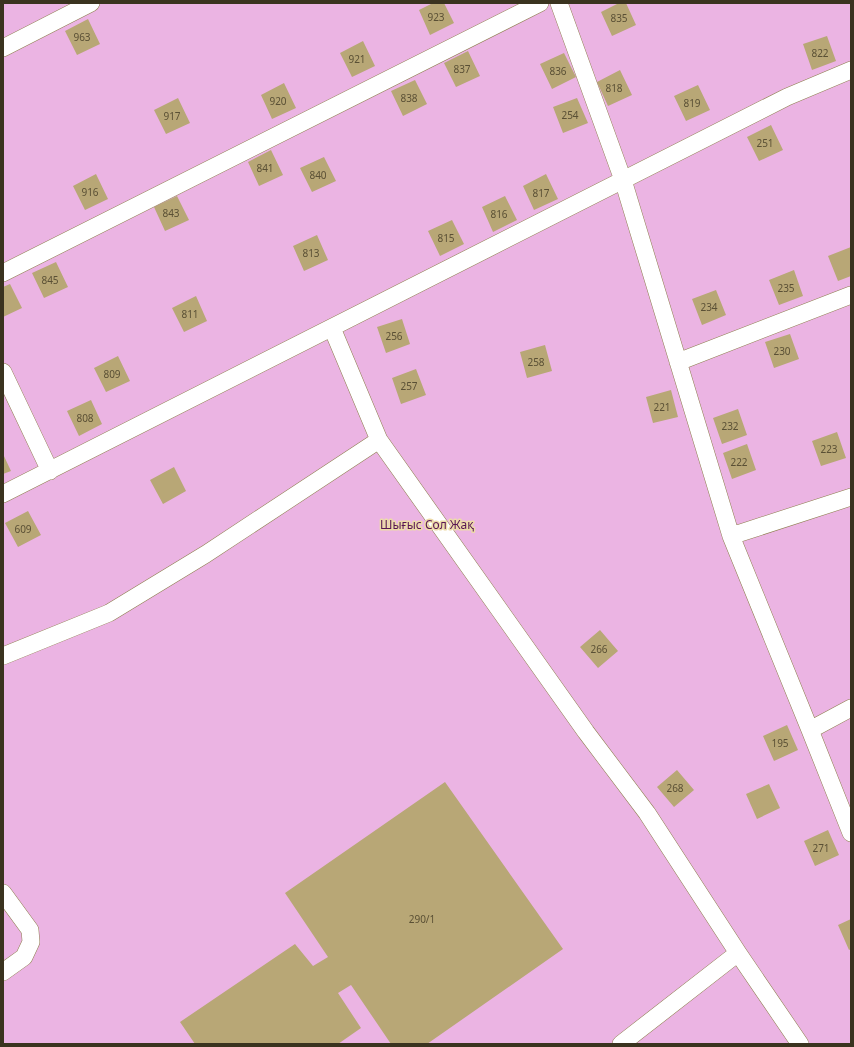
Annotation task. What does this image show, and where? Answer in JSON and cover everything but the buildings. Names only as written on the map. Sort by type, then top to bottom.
[{"type":"street","points":[[3,48],[92,3]]},
{"type":"street","points":[[3,273],[540,3]]},
{"type":"street","points":[[559,3],[623,180],[731,536],[851,833]]},
{"type":"street","points":[[3,494],[787,97],[851,70]]},
{"type":"street","points":[[678,362],[851,295]]},
{"type":"street","points":[[332,328],[379,440],[586,732],[647,813],[738,953],[800,1044]]},
{"type":"street","points":[[3,372],[50,471]]},
{"type":"street","points":[[3,656],[109,613],[206,554],[379,440]]},
{"type":"street","points":[[731,536],[851,498]]},
{"type":"street","points":[[810,730],[851,708]]},
{"type":"street","points":[[3,893],[30,930],[32,942],[24,957],[3,972]]},
{"type":"street","points":[[621,1044],[738,953]]},
{"type":"green space","name":"Шығыс Сол Жақ","points":[[3,3],[851,3],[851,1044],[3,1044]]}]
